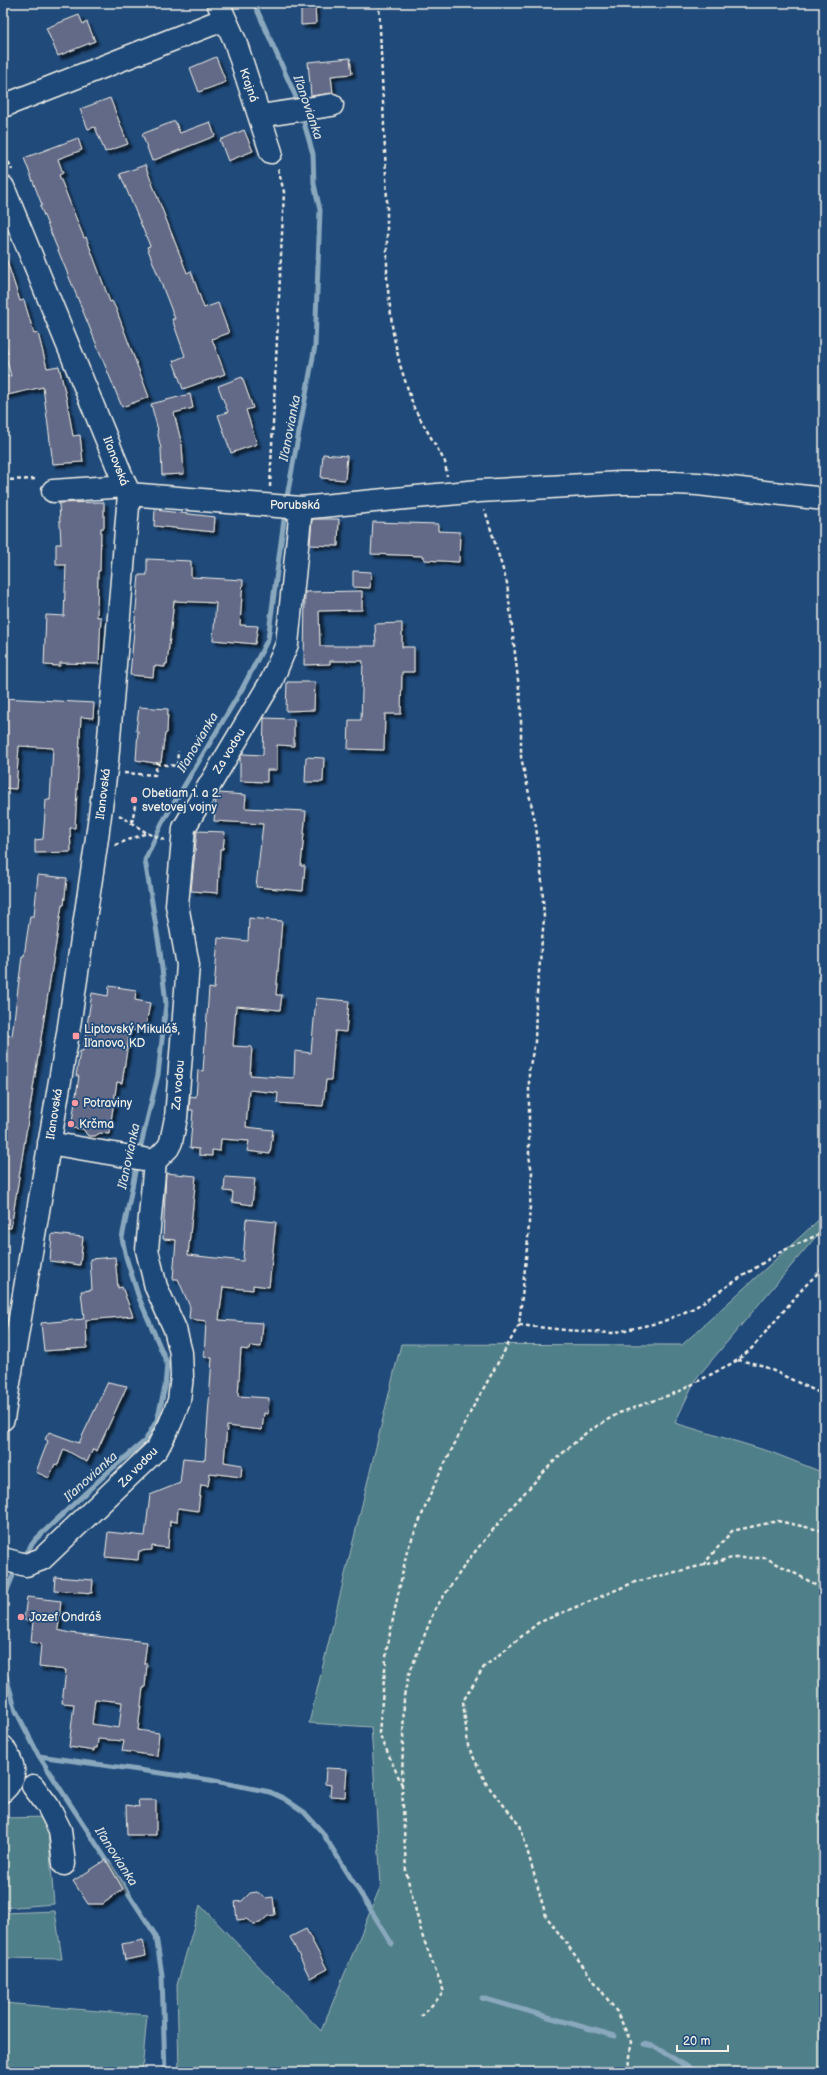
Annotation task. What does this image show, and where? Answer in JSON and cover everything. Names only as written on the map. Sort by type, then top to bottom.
[{"type":"street","points":[[3,106],[222,11]]},
{"type":"street","name":"Krajná","points":[[222,11],[235,41],[271,152]]},
{"type":"street","points":[[260,116],[332,105]]},
{"type":"street","name":"Iľanovská","points":[[3,187],[128,490],[102,804],[49,1143],[3,1419]]},
{"type":"street","name":"Porubská","points":[[53,491],[128,490],[285,507],[461,492],[620,483],[675,483],[698,484],[824,500]]},
{"type":"street","name":"Za vodou","points":[[13,1562],[42,1559],[147,1460],[157,1449],[164,1437],[179,1401],[182,1376],[181,1354],[175,1329],[156,1287],[147,1250],[145,1159],[168,1148],[171,1142],[176,1110],[188,965],[177,905],[184,828],[272,680],[286,644],[285,507]]},
{"type":"street","points":[[49,1143],[145,1159]]},
{"type":"street","points":[[3,1747],[12,1761],[14,1770],[11,1782],[3,1791]]},
{"type":"street","points":[[33,1786],[48,1806],[60,1830],[64,1864]]},
{"type":"path","points":[[379,3],[390,312],[400,365],[414,408],[461,492],[507,583],[521,706],[521,757],[536,826],[544,918],[536,1005],[535,1042],[529,1070],[529,1156],[532,1172],[519,1325],[472,1409],[436,1482],[407,1551],[386,1648],[379,1733],[402,1785]]},
{"type":"path","points":[[271,152],[284,192],[271,481],[285,507]]},
{"type":"path","points":[[119,772],[155,775],[157,764],[178,766],[178,751]]},
{"type":"path","points":[[132,824],[134,805]]},
{"type":"path","points":[[115,820],[116,813],[148,834],[165,840]]},
{"type":"path","points":[[112,840],[111,847],[148,834]]},
{"type":"path","points":[[519,1325],[565,1330],[612,1332],[662,1322],[694,1308],[778,1253],[824,1232]]},
{"type":"path","points":[[420,2017],[444,1992],[422,1935],[406,1872],[402,1785],[404,1696],[409,1674],[436,1609],[469,1560],[536,1478],[587,1432],[619,1413],[678,1392],[738,1360],[752,1348],[804,1287],[824,1267]]},
{"type":"path","points":[[738,1360],[761,1365],[824,1395]]},
{"type":"path","points":[[703,1565],[732,1531],[778,1521],[824,1531]]},
{"type":"path","points":[[628,2072],[631,2042],[616,2012],[546,1916],[520,1825],[487,1785],[468,1746],[464,1701],[484,1666],[538,1623],[635,1582],[732,1558],[766,1558],[824,1589]]},
{"type":"green space","points":[[824,1215],[824,1227],[695,1380],[675,1423],[771,1452],[824,1473],[824,2072],[179,2072],[177,1985],[200,1905],[321,2031],[381,1885],[371,1727],[309,1723],[401,1344],[682,1345]]},
{"type":"green space","points":[[47,1817],[54,1904],[3,1908],[3,1818]]},
{"type":"green space","points":[[55,1911],[62,1959],[3,1958],[3,1913]]},
{"type":"green space","points":[[3,2003],[147,2015],[142,2072],[3,2072]]},
{"type":"building","points":[[301,3],[315,3],[316,24],[301,25]]},
{"type":"building","points":[[79,15],[83,24],[87,22],[95,41],[58,56],[46,28]]},
{"type":"building","points":[[216,57],[226,82],[199,92],[190,68]]},
{"type":"building","points":[[350,58],[352,74],[331,76],[333,93],[311,96],[308,62]]},
{"type":"building","points":[[110,98],[128,144],[105,152],[95,127],[88,129],[80,109]]},
{"type":"building","points":[[175,121],[180,133],[210,122],[215,136],[152,161],[142,134]]},
{"type":"building","points":[[244,130],[253,151],[228,161],[220,140]]},
{"type":"building","points":[[78,138],[82,150],[58,159],[63,173],[59,175],[84,238],[86,237],[110,302],[112,301],[116,309],[149,397],[122,407],[40,206],[42,205],[24,158]]},
{"type":"building","points":[[145,165],[187,273],[191,271],[204,308],[218,303],[229,333],[212,339],[225,374],[183,389],[173,361],[185,356],[172,319],[175,319],[147,247],[150,246],[120,174]]},
{"type":"building","points":[[3,258],[6,258],[20,301],[24,300],[34,334],[38,333],[47,368],[59,366],[73,436],[80,435],[83,462],[53,464],[43,387],[3,396],[3,377],[11,376],[5,354],[8,353],[3,336]]},
{"type":"building","points":[[242,377],[253,408],[246,410],[257,444],[231,453],[218,415],[228,412],[218,386]]},
{"type":"building","points":[[190,394],[193,408],[174,413],[182,445],[184,474],[162,475],[161,449],[151,404]]},
{"type":"building","points":[[323,454],[347,456],[345,480],[321,478]]},
{"type":"building","points":[[104,502],[104,528],[101,528],[100,571],[98,571],[97,617],[101,617],[99,664],[60,663],[60,666],[44,665],[46,615],[64,616],[66,565],[56,565],[56,544],[61,544],[59,503]]},
{"type":"building","points":[[155,510],[215,517],[214,532],[154,526]]},
{"type":"building","points":[[312,519],[339,519],[338,546],[310,545]]},
{"type":"building","points":[[373,522],[438,524],[438,531],[460,532],[459,562],[424,560],[424,556],[371,554]]},
{"type":"building","points":[[147,559],[191,561],[191,577],[243,580],[240,625],[258,626],[255,644],[213,640],[216,603],[174,601],[167,664],[165,664],[165,667],[154,666],[153,677],[130,675],[139,575],[147,575]]},
{"type":"building","points":[[353,571],[371,572],[370,588],[353,587]]},
{"type":"building","points":[[362,591],[362,610],[319,611],[320,646],[376,646],[375,624],[402,623],[402,647],[414,647],[414,672],[402,672],[401,714],[385,714],[384,750],[348,749],[349,720],[361,720],[363,661],[330,661],[330,664],[304,665],[305,592]]},
{"type":"building","points":[[287,682],[315,682],[314,710],[286,711]]},
{"type":"building","points":[[3,698],[94,703],[93,718],[81,717],[75,828],[70,828],[71,852],[35,853],[35,840],[43,839],[46,800],[50,800],[53,748],[19,746],[16,789],[3,788]]},
{"type":"building","points":[[139,707],[168,709],[167,733],[165,734],[161,762],[154,763],[136,760],[138,731],[136,731]]},
{"type":"building","points":[[264,718],[294,719],[294,746],[277,745],[277,770],[267,770],[267,782],[240,781],[240,757],[243,754],[263,755]]},
{"type":"building","points":[[306,757],[324,758],[323,782],[305,782]]},
{"type":"building","points":[[219,793],[246,795],[245,808],[306,811],[301,866],[305,866],[303,891],[256,887],[263,824],[214,821],[216,799]]},
{"type":"building","points":[[197,831],[225,832],[223,849],[220,849],[218,893],[191,891]]},
{"type":"building","points":[[38,875],[67,878],[64,905],[62,905],[11,1228],[3,1227],[3,1057],[7,1035],[12,1036],[22,956],[24,956],[30,916],[34,916]]},
{"type":"building","points":[[249,918],[282,921],[276,995],[282,995],[280,1010],[236,1006],[233,1046],[252,1047],[250,1075],[294,1078],[295,1051],[311,1053],[316,998],[349,1001],[346,1032],[335,1031],[331,1080],[326,1080],[323,1106],[277,1103],[278,1093],[249,1090],[246,1127],[273,1130],[270,1154],[247,1151],[249,1141],[221,1139],[220,1151],[212,1150],[212,1156],[199,1155],[199,1149],[190,1148],[193,1110],[189,1110],[190,1096],[196,1097],[198,1070],[203,1071],[209,988],[214,989],[218,938],[248,941]]},
{"type":"building","points":[[109,986],[136,990],[135,1000],[150,1003],[145,1032],[130,1030],[122,1083],[117,1082],[109,1134],[100,1133],[95,1136],[88,1136],[83,1129],[71,1128],[79,1076],[76,1076],[80,1051],[83,1051],[92,993],[108,996]]},
{"type":"building","points":[[166,1173],[196,1176],[188,1255],[243,1261],[246,1219],[276,1222],[269,1287],[253,1285],[253,1290],[223,1287],[219,1320],[263,1323],[261,1347],[250,1346],[249,1350],[241,1349],[238,1396],[269,1398],[268,1414],[264,1413],[262,1430],[227,1426],[224,1462],[242,1465],[241,1477],[210,1473],[208,1486],[201,1485],[198,1511],[178,1508],[177,1522],[170,1521],[168,1548],[152,1546],[152,1550],[139,1551],[138,1560],[105,1557],[108,1532],[145,1536],[150,1495],[180,1483],[183,1458],[205,1460],[212,1358],[204,1357],[206,1321],[189,1319],[190,1307],[178,1279],[173,1279],[176,1240],[163,1239]]},
{"type":"building","points":[[225,1177],[255,1179],[252,1205],[232,1202],[233,1192],[224,1191]]},
{"type":"building","points":[[52,1234],[83,1237],[80,1265],[50,1261]]},
{"type":"building","points":[[115,1257],[118,1288],[122,1287],[133,1316],[86,1320],[87,1348],[44,1351],[41,1323],[84,1319],[81,1291],[92,1290],[90,1259]]},
{"type":"building","points":[[108,1382],[127,1386],[97,1451],[93,1449],[87,1462],[64,1449],[58,1465],[55,1464],[49,1478],[36,1472],[48,1441],[45,1439],[49,1432],[79,1443]]},
{"type":"building","points":[[55,1577],[93,1580],[92,1593],[54,1590]]},
{"type":"building","points":[[27,1597],[61,1601],[58,1630],[70,1633],[147,1642],[144,1664],[147,1664],[145,1688],[143,1688],[138,1730],[159,1733],[157,1756],[122,1751],[124,1741],[98,1739],[97,1748],[94,1748],[94,1751],[69,1747],[74,1704],[62,1703],[66,1670],[39,1667],[41,1644],[31,1642],[33,1621],[24,1620]],"holes":[[[95,1699],[122,1702],[119,1728],[92,1724]]]},
{"type":"building","points":[[326,1768],[347,1769],[345,1797],[330,1796],[331,1785],[325,1784]]},
{"type":"building","points":[[138,1800],[156,1800],[156,1835],[127,1835],[126,1805],[139,1807]]},
{"type":"building","points":[[106,1860],[123,1889],[103,1904],[88,1904],[73,1881]]},
{"type":"building","points":[[257,1892],[266,1898],[273,1897],[275,1915],[268,1916],[260,1923],[254,1924],[246,1919],[237,1920],[235,1902],[242,1901],[250,1893]]},
{"type":"building","points":[[306,1929],[327,1969],[310,1978],[290,1937]]},
{"type":"building","points":[[143,1940],[146,1956],[125,1960],[122,1944]]},
{"type":"waterway","name":"Iľanovianka","points":[[254,3],[299,104]]},
{"type":"waterway","name":"Iľanovianka","points":[[286,502],[315,346],[320,210],[314,184],[313,154],[302,116]]},
{"type":"waterway","name":"Iľanovianka","points":[[139,1153],[158,1075],[166,1004],[160,951],[145,860],[162,823],[242,689],[268,639],[285,512]]},
{"type":"waterway","name":"Iľanovianka","points":[[21,1559],[36,1539],[109,1471],[145,1441],[157,1420],[165,1387],[167,1363],[139,1298],[126,1257],[122,1238],[137,1162]]},
{"type":"waterway","name":"Iľanovianka","points":[[3,1600],[16,1568]]},
{"type":"waterway","name":"Iľanovianka","points":[[3,1666],[16,1711],[39,1756],[156,1936],[162,1975],[165,2072]]},
{"type":"waterway","points":[[39,1756],[210,1780],[270,1792],[285,1799],[304,1812],[322,1832],[392,1944]]},
{"type":"waterway","points":[[482,1998],[615,2036]]},
{"type":"waterway","points":[[644,2044],[653,2046],[696,2072]]},
{"type":"place","name":"Obetiam 1. a 2. svetovej vojny","points":[[134,800]]},
{"type":"place","name":"Liptovský Mikuláš, Iľanovo, KD","points":[[76,1036]]},
{"type":"place","name":"Potraviny","points":[[75,1103]]},
{"type":"place","name":"Krčma","points":[[71,1124]]},
{"type":"place","name":"Jozef Ondráš","points":[[21,1617]]}]
